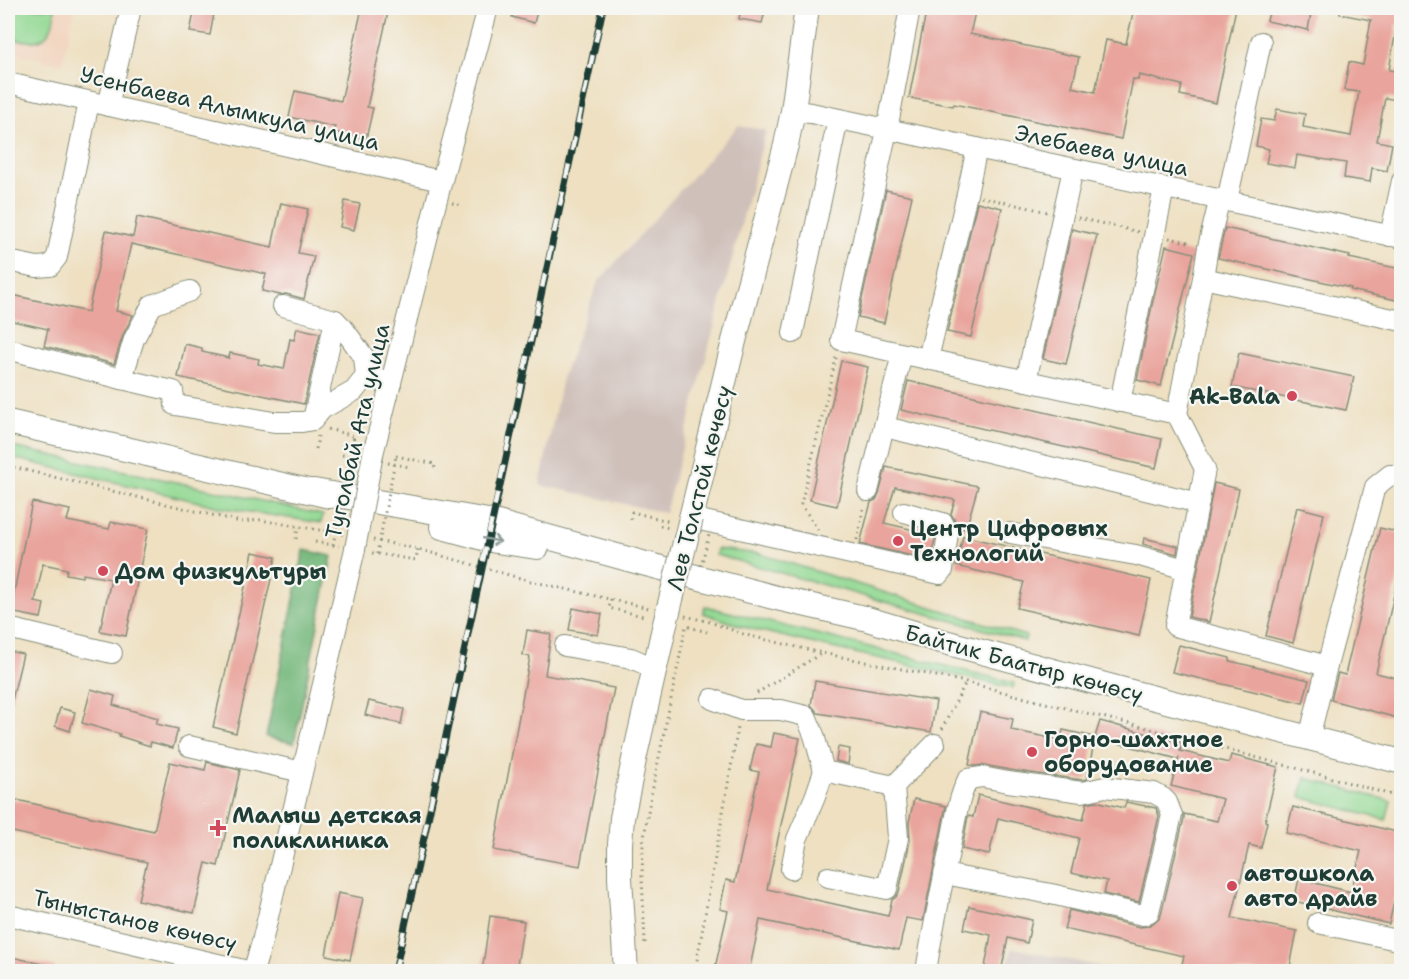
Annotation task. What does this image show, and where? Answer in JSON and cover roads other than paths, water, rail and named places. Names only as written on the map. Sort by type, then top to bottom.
[{"type":"main road","name":"Лев Толстой көчөсү","points":[[626,972],[620,878],[622,818],[664,628],[679,519],[734,341],[786,145],[807,8]]},
{"type":"main road","name":"Байтик Баатыр көчөсү","points":[[8,422],[314,491],[490,540],[646,564],[864,618],[940,641],[1401,762]]},
{"type":"street","points":[[108,106],[131,8]]},
{"type":"street","name":"Туголбай Ата улица","points":[[252,972],[262,942],[355,549],[373,454],[441,181],[489,8]]},
{"type":"street","points":[[910,8],[887,129],[841,340],[1177,414]]},
{"type":"street","points":[[1261,42],[1222,206],[1208,247],[1177,414],[1205,469],[1174,626],[1327,666]]},
{"type":"street","name":"Усенбаева Алымкула улица","points":[[8,83],[441,181]]},
{"type":"street","points":[[8,261],[37,267],[50,266],[57,257],[89,102]]},
{"type":"street","name":"Элебаева улица","points":[[793,111],[1164,188],[1222,206],[1396,237]]},
{"type":"street","points":[[793,333],[838,119]]},
{"type":"street","points":[[928,359],[977,148]]},
{"type":"street","points":[[1026,381],[1072,169]]},
{"type":"street","points":[[1396,237],[1401,181]]},
{"type":"street","points":[[1120,402],[1164,188]]},
{"type":"street","points":[[1203,278],[1401,321]]},
{"type":"street","points":[[122,379],[134,339],[152,304],[190,291]]},
{"type":"street","points":[[283,306],[335,320],[364,357],[366,376],[354,391],[322,409],[316,423]]},
{"type":"street","points":[[316,423],[335,320]]},
{"type":"street","points":[[8,349],[173,391],[175,405],[274,422],[316,423]]},
{"type":"street","points":[[868,491],[902,354]]},
{"type":"street","points":[[366,376],[391,383]]},
{"type":"street","points":[[885,427],[1199,503]]},
{"type":"street","points":[[1309,738],[1375,486],[1390,475],[1401,475]]},
{"type":"street","points":[[679,519],[832,549],[940,574],[944,570],[948,532],[943,523],[904,512]]},
{"type":"street","points":[[1010,533],[1136,555],[1185,569]]},
{"type":"street","points":[[8,628],[112,653]]},
{"type":"street","points":[[565,646],[631,658],[656,669]]},
{"type":"street","points":[[712,699],[741,710],[781,710],[807,716],[824,771],[797,839],[791,868]]},
{"type":"street","points":[[828,877],[886,889],[897,838],[894,786],[935,744]]},
{"type":"street","points":[[189,746],[302,772]]},
{"type":"street","points":[[824,771],[894,786]]},
{"type":"street","points":[[926,972],[945,874],[961,792],[968,779],[982,777],[1082,792],[1105,787],[1154,793],[1167,802],[1172,815],[1149,912],[1143,915],[945,874]]},
{"type":"street","name":"Тыныстанов көчөсү","points":[[8,915],[252,972]]},
{"type":"street","points":[[1318,922],[1401,941]]},
{"type":"railway","points":[[395,972],[603,8]]},
{"type":"place","name":"Ak-Bala","points":[[1292,396]]},
{"type":"place","name":"Центр Цифровых Технологий","points":[[898,541]]},
{"type":"place","name":"Дом физкультуры","points":[[103,571]]},
{"type":"place","name":"Горно-шахтное оборудование","points":[[1032,752]]},
{"type":"place","name":"Малыш детская поликлиника","points":[[218,828]]},
{"type":"place","name":"автошкола авто драйв","points":[[1232,886]]}]
